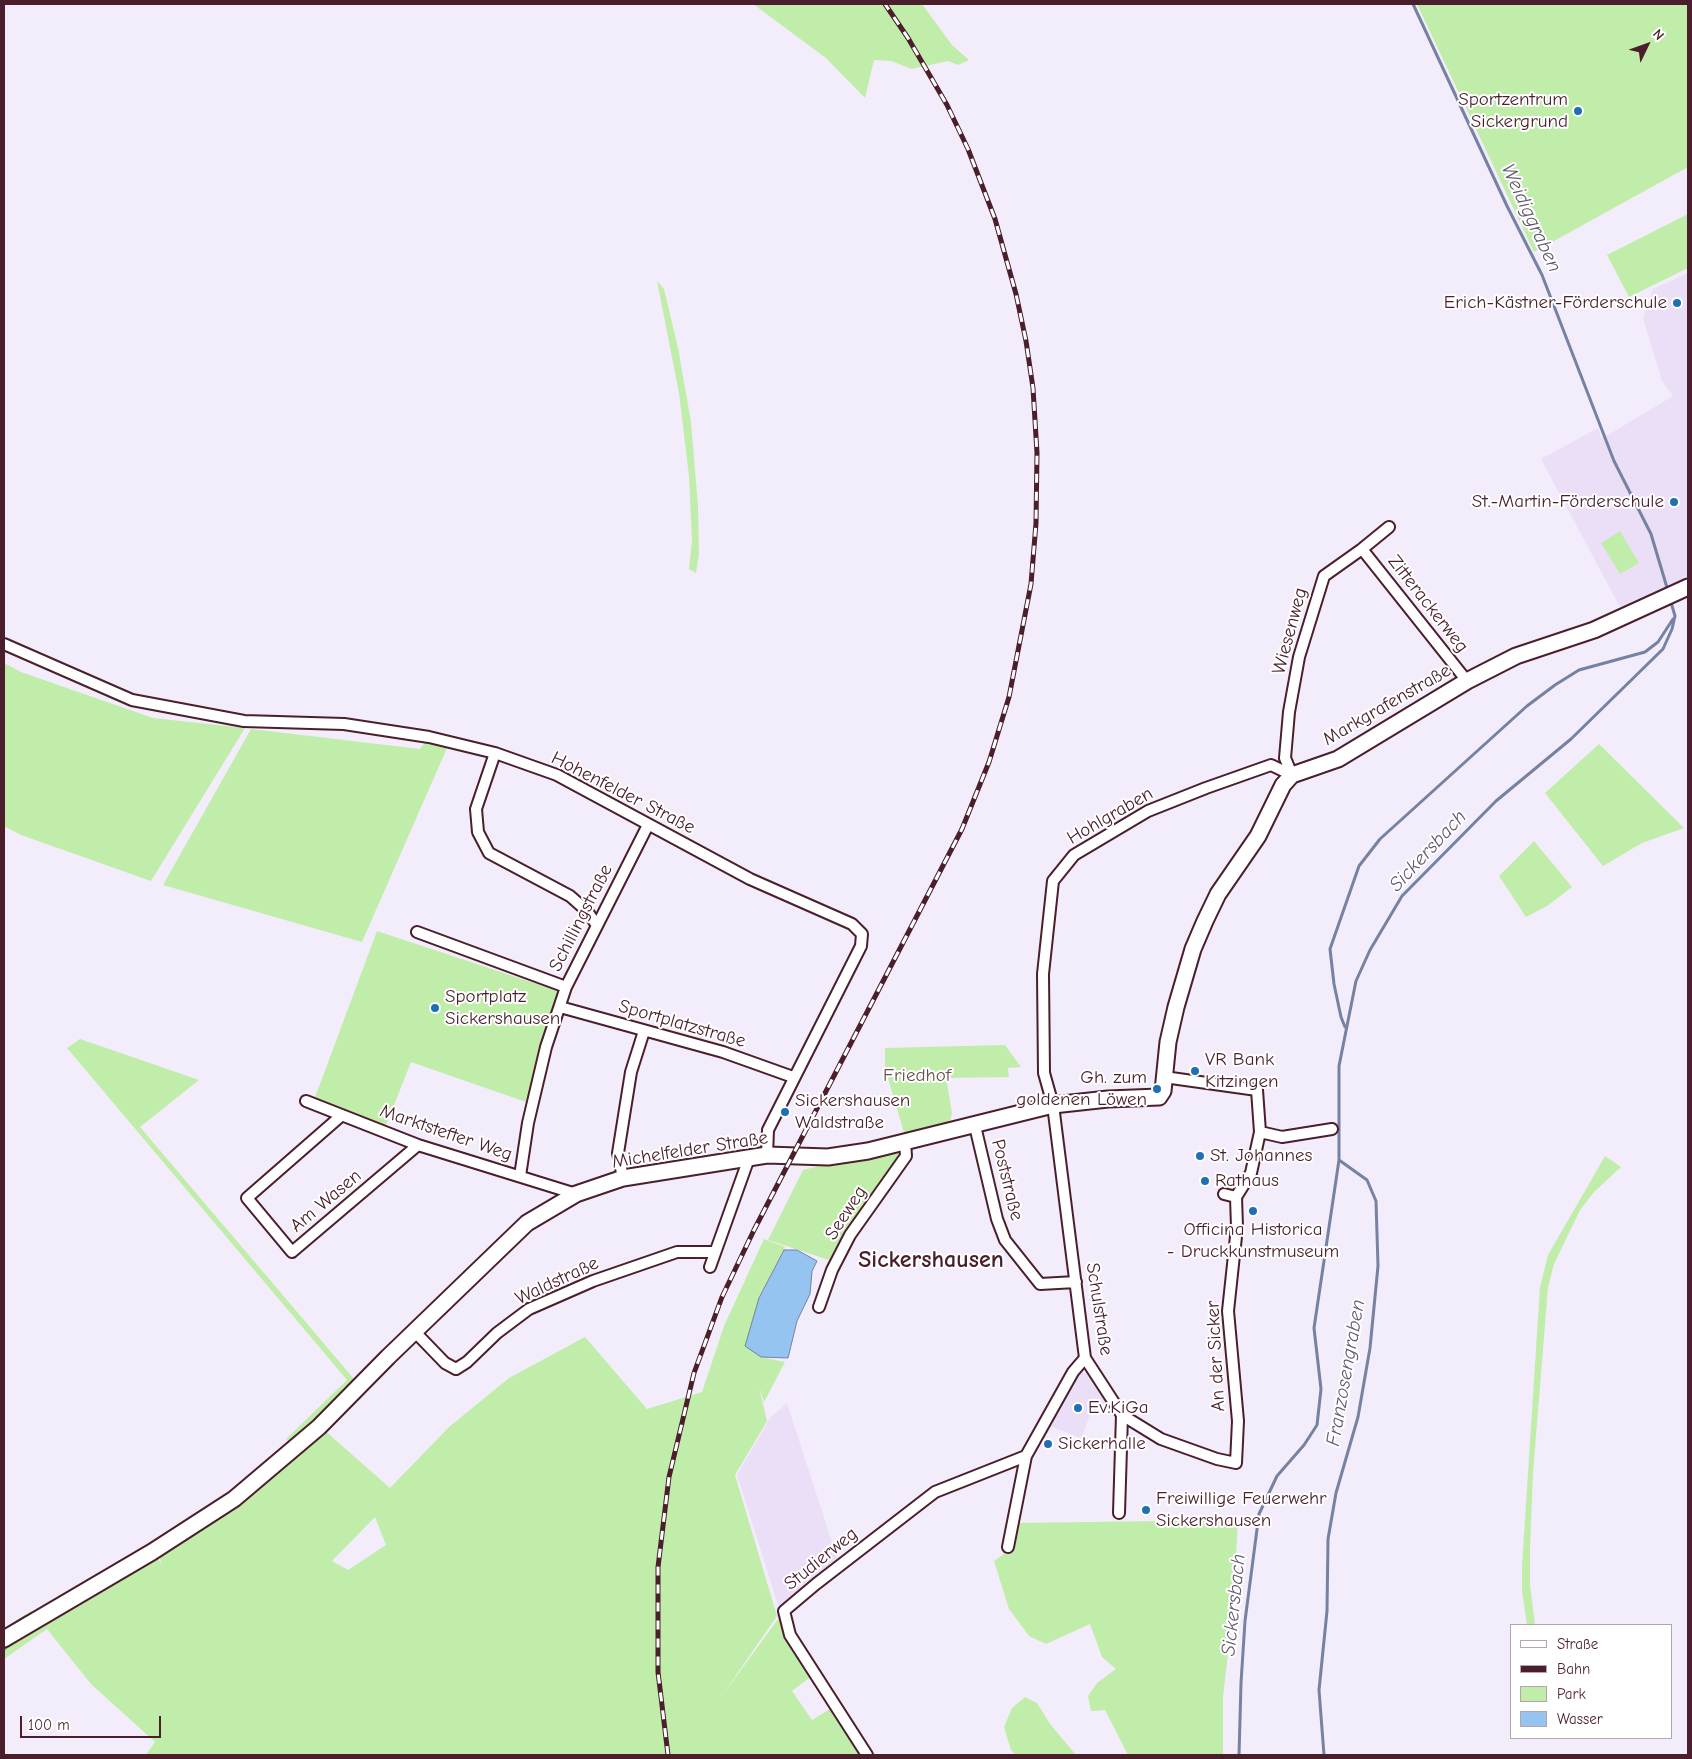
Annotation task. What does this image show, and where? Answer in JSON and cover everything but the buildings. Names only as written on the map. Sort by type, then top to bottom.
[{"type":"street","name":"Wiesenweg","points":[[1292,775],[1284,758],[1289,712],[1299,657],[1324,576],[1389,527]]},
{"type":"street","name":"Zitterackerweg","points":[[1362,549],[1467,681]]},
{"type":"street","name":"Markgrafenstraße","points":[[1292,775],[1338,759],[1467,681],[1516,656],[1594,630],[1676,594]]},
{"type":"street","name":"Hohenfelder Straße","points":[[4,644],[132,700],[244,721],[344,724],[429,737],[495,753],[557,775],[750,878],[852,924],[862,934],[861,946],[793,1077],[768,1130],[767,1155]]},
{"type":"street","points":[[495,753],[476,809],[478,832],[488,853],[570,896],[587,911],[596,924]]},
{"type":"street","name":"Hohlgraben","points":[[1053,1105],[1044,1074],[1043,974],[1053,881],[1074,855],[1148,811],[1271,765],[1292,775]]},
{"type":"street","points":[[1224,1194],[1236,1197],[1251,1173],[1260,1132],[1257,1090],[1164,1078],[1168,1042],[1193,949],[1204,921],[1218,894],[1258,836],[1284,785],[1292,775]]},
{"type":"street","name":"Schillingstraße","points":[[520,1176],[528,1123],[546,1047],[566,987],[596,924],[648,825]]},
{"type":"street","points":[[417,932],[566,987]]},
{"type":"street","name":"Sportplatzstraße","points":[[560,1007],[723,1052],[793,1077]]},
{"type":"street","points":[[623,1178],[618,1153],[630,1072],[644,1031]]},
{"type":"street","name":"Michelfelder Straße","points":[[4,1639],[152,1552],[234,1499],[319,1427],[527,1223],[576,1194],[623,1178],[767,1155],[828,1157],[975,1126],[1053,1105],[1095,1100],[1159,1097],[1163,1091],[1164,1078]]},
{"type":"street","name":"Marktstefter Weg","points":[[306,1101],[418,1145],[576,1194]]},
{"type":"street","name":"Schulstraße","points":[[1053,1105],[1085,1358],[1122,1415],[1161,1439],[1236,1463]]},
{"type":"street","name":"Am Wasen","points":[[342,1116],[247,1198],[292,1252],[418,1145]]},
{"type":"street","name":"Poststraße","points":[[975,1126],[996,1220],[1005,1240],[1040,1284],[1076,1282]]},
{"type":"street","points":[[1260,1132],[1282,1136],[1332,1129]]},
{"type":"street","name":"Seeweg","points":[[819,1307],[832,1270],[850,1236],[906,1156],[905,1142]]},
{"type":"street","points":[[710,1267],[749,1158]]},
{"type":"street","name":"An der Sicker","points":[[1236,1197],[1237,1227],[1228,1311],[1238,1421],[1236,1463]]},
{"type":"street","name":"Waldstraße","points":[[415,1332],[445,1363],[456,1368],[467,1362],[496,1333],[538,1305],[593,1281],[677,1252],[714,1252]]},
{"type":"street","points":[[1008,1546],[1026,1456],[1070,1377],[1085,1358]]},
{"type":"street","points":[[1119,1513],[1122,1415]]},
{"type":"street","name":"Studierweg","points":[[867,1755],[790,1635],[784,1611],[935,1492],[1026,1456]]},
{"type":"shaded area","points":[[1688,273],[1688,577],[1620,607],[1541,459],[1598,428],[1601,438],[1608,435],[1673,396],[1662,381],[1643,318],[1653,289]]},
{"type":"shaded area","name":"Ev.KiGa","points":[[1079,1371],[1092,1376],[1108,1402],[1090,1415],[1081,1438],[1047,1425]]},
{"type":"shaded area","points":[[787,1403],[838,1561],[779,1608],[737,1475],[770,1418]]},
{"type":"green space","points":[[753,4],[922,4],[952,45],[969,60],[958,65],[948,61],[912,69],[891,61],[874,60],[865,98],[826,58]]},
{"type":"green space","name":"Sportzentrum Sickergrund","points":[[1417,4],[1688,4],[1688,167],[1534,252]]},
{"type":"green space","points":[[1688,214],[1688,268],[1629,297],[1607,255]]},
{"type":"green space","points":[[657,281],[664,289],[678,348],[691,422],[698,506],[699,554],[696,573],[689,569],[692,540],[689,476],[679,393]]},
{"type":"green space","points":[[1620,531],[1639,563],[1620,574],[1601,543]]},
{"type":"green space","points":[[4,663],[21,672],[153,718],[245,728],[151,881],[21,835],[4,826]]},
{"type":"green space","points":[[251,729],[420,749],[429,737],[450,741],[362,942],[163,885]]},
{"type":"green space","points":[[1599,744],[1684,828],[1642,843],[1603,866],[1545,793]]},
{"type":"green space","points":[[1534,841],[1572,887],[1547,906],[1526,917],[1499,876]]},
{"type":"green space","points":[[377,931],[558,991],[526,1102],[411,1062],[386,1125],[314,1100]]},
{"type":"green space","points":[[80,1039],[199,1080],[140,1127],[354,1379],[314,1421],[390,1488],[449,1427],[509,1378],[585,1337],[647,1409],[702,1392],[724,1326],[764,1239],[785,1247],[759,1298],[755,1317],[761,1357],[785,1362],[764,1402],[759,1387],[767,1421],[735,1475],[777,1616],[721,1697],[784,1611],[790,1635],[816,1673],[792,1691],[812,1720],[833,1707],[865,1755],[146,1755],[155,1742],[91,1684],[47,1629],[4,1659],[4,1628],[31,1611],[39,1618],[154,1550],[162,1566],[157,1549],[294,1448],[286,1439],[347,1380],[67,1048]],"holes":[[[375,1517],[386,1545],[348,1570],[332,1561]]]},
{"type":"green space","name":"Friedhof","points":[[1005,1045],[1021,1067],[1008,1068],[1009,1077],[946,1078],[952,1113],[948,1130],[905,1136],[885,1068],[885,1048]]},
{"type":"green space","points":[[892,1148],[899,1156],[843,1234],[829,1260],[768,1240],[803,1170]]},
{"type":"green space","points":[[1605,1156],[1621,1167],[1594,1192],[1580,1210],[1554,1264],[1548,1287],[1533,1473],[1530,1548],[1530,1584],[1535,1624],[1527,1624],[1522,1591],[1522,1566],[1540,1287],[1548,1255]]},
{"type":"green space","points":[[1238,1520],[1233,1610],[1223,1697],[1223,1755],[1128,1755],[1105,1710],[1091,1711],[1088,1696],[1097,1683],[1116,1669],[1102,1657],[1090,1624],[1046,1644],[1029,1636],[1009,1609],[994,1561],[1008,1551],[1015,1523]]},
{"type":"green space","points":[[1025,1697],[1037,1703],[1050,1724],[1076,1755],[1016,1755],[1011,1750],[1004,1727],[1012,1708]]},
{"type":"water","points":[[784,1250],[797,1250],[817,1261],[812,1271],[810,1294],[797,1321],[788,1358],[761,1357],[745,1346],[759,1298]]},
{"type":"waterway","name":"Weidiggraben","points":[[1413,4],[1507,206],[1542,275],[1614,461],[1651,534],[1668,591]]},
{"type":"waterway","name":"Sickersbach","points":[[1239,1755],[1245,1621],[1259,1514],[1277,1476],[1304,1445],[1317,1425],[1321,1389],[1314,1328],[1339,1160],[1339,1066],[1356,981],[1370,950],[1402,896],[1496,801],[1571,739],[1663,649],[1672,629],[1675,616],[1670,599]]},
{"type":"waterway","points":[[1345,1027],[1334,984],[1330,949],[1359,866],[1380,839],[1527,706],[1579,670],[1645,652],[1658,642],[1673,619]]},
{"type":"waterway","name":"Franzosengraben","points":[[1324,1755],[1319,1690],[1327,1611],[1328,1539],[1336,1493],[1358,1417],[1370,1348],[1378,1266],[1376,1201],[1367,1180],[1339,1160]]},
{"type":"waterway","points":[[8,1628],[25,1617]]},
{"type":"waterway","points":[[4,1649],[11,1643]]},
{"type":"railway","points":[[668,1755],[658,1672],[658,1567],[669,1477],[694,1373],[722,1297],[754,1230],[962,829],[989,762],[1009,697],[1031,584],[1036,523],[1037,453],[1033,388],[1016,294],[995,219],[968,149],[947,105],[908,38],[885,4]]},
{"type":"place","name":"Sportzentrum Sickergrund","points":[[1578,111]]},
{"type":"place","name":"Erich-Kästner-Förderschule","points":[[1677,303]]},
{"type":"place","name":"St.-Martin-Förderschule","points":[[1674,502]]},
{"type":"place","name":"Sportplatz Sickershausen","points":[[435,1008]]},
{"type":"place","name":"VR Bank Kitzingen","points":[[1195,1071]]},
{"type":"place","name":"Gh. zum goldenen Löwen","points":[[1157,1089]]},
{"type":"place","name":"Sickershausen Waldstraße","points":[[785,1112]]},
{"type":"place","name":"St. Johannes","points":[[1200,1156]]},
{"type":"place","name":"Rathaus","points":[[1205,1181]]},
{"type":"place","name":"Officina Historica - Druckkunstmuseum","points":[[1253,1211]]},
{"type":"place","name":"Ev.KiGa","points":[[1078,1408]]},
{"type":"place","name":"Sickerhalle","points":[[1048,1444]]},
{"type":"place","name":"Freiwillige Feuerwehr Sickershausen","points":[[1146,1510]]},
{"type":"district","name":"Sickershausen","points":[[931,1260]]}]
